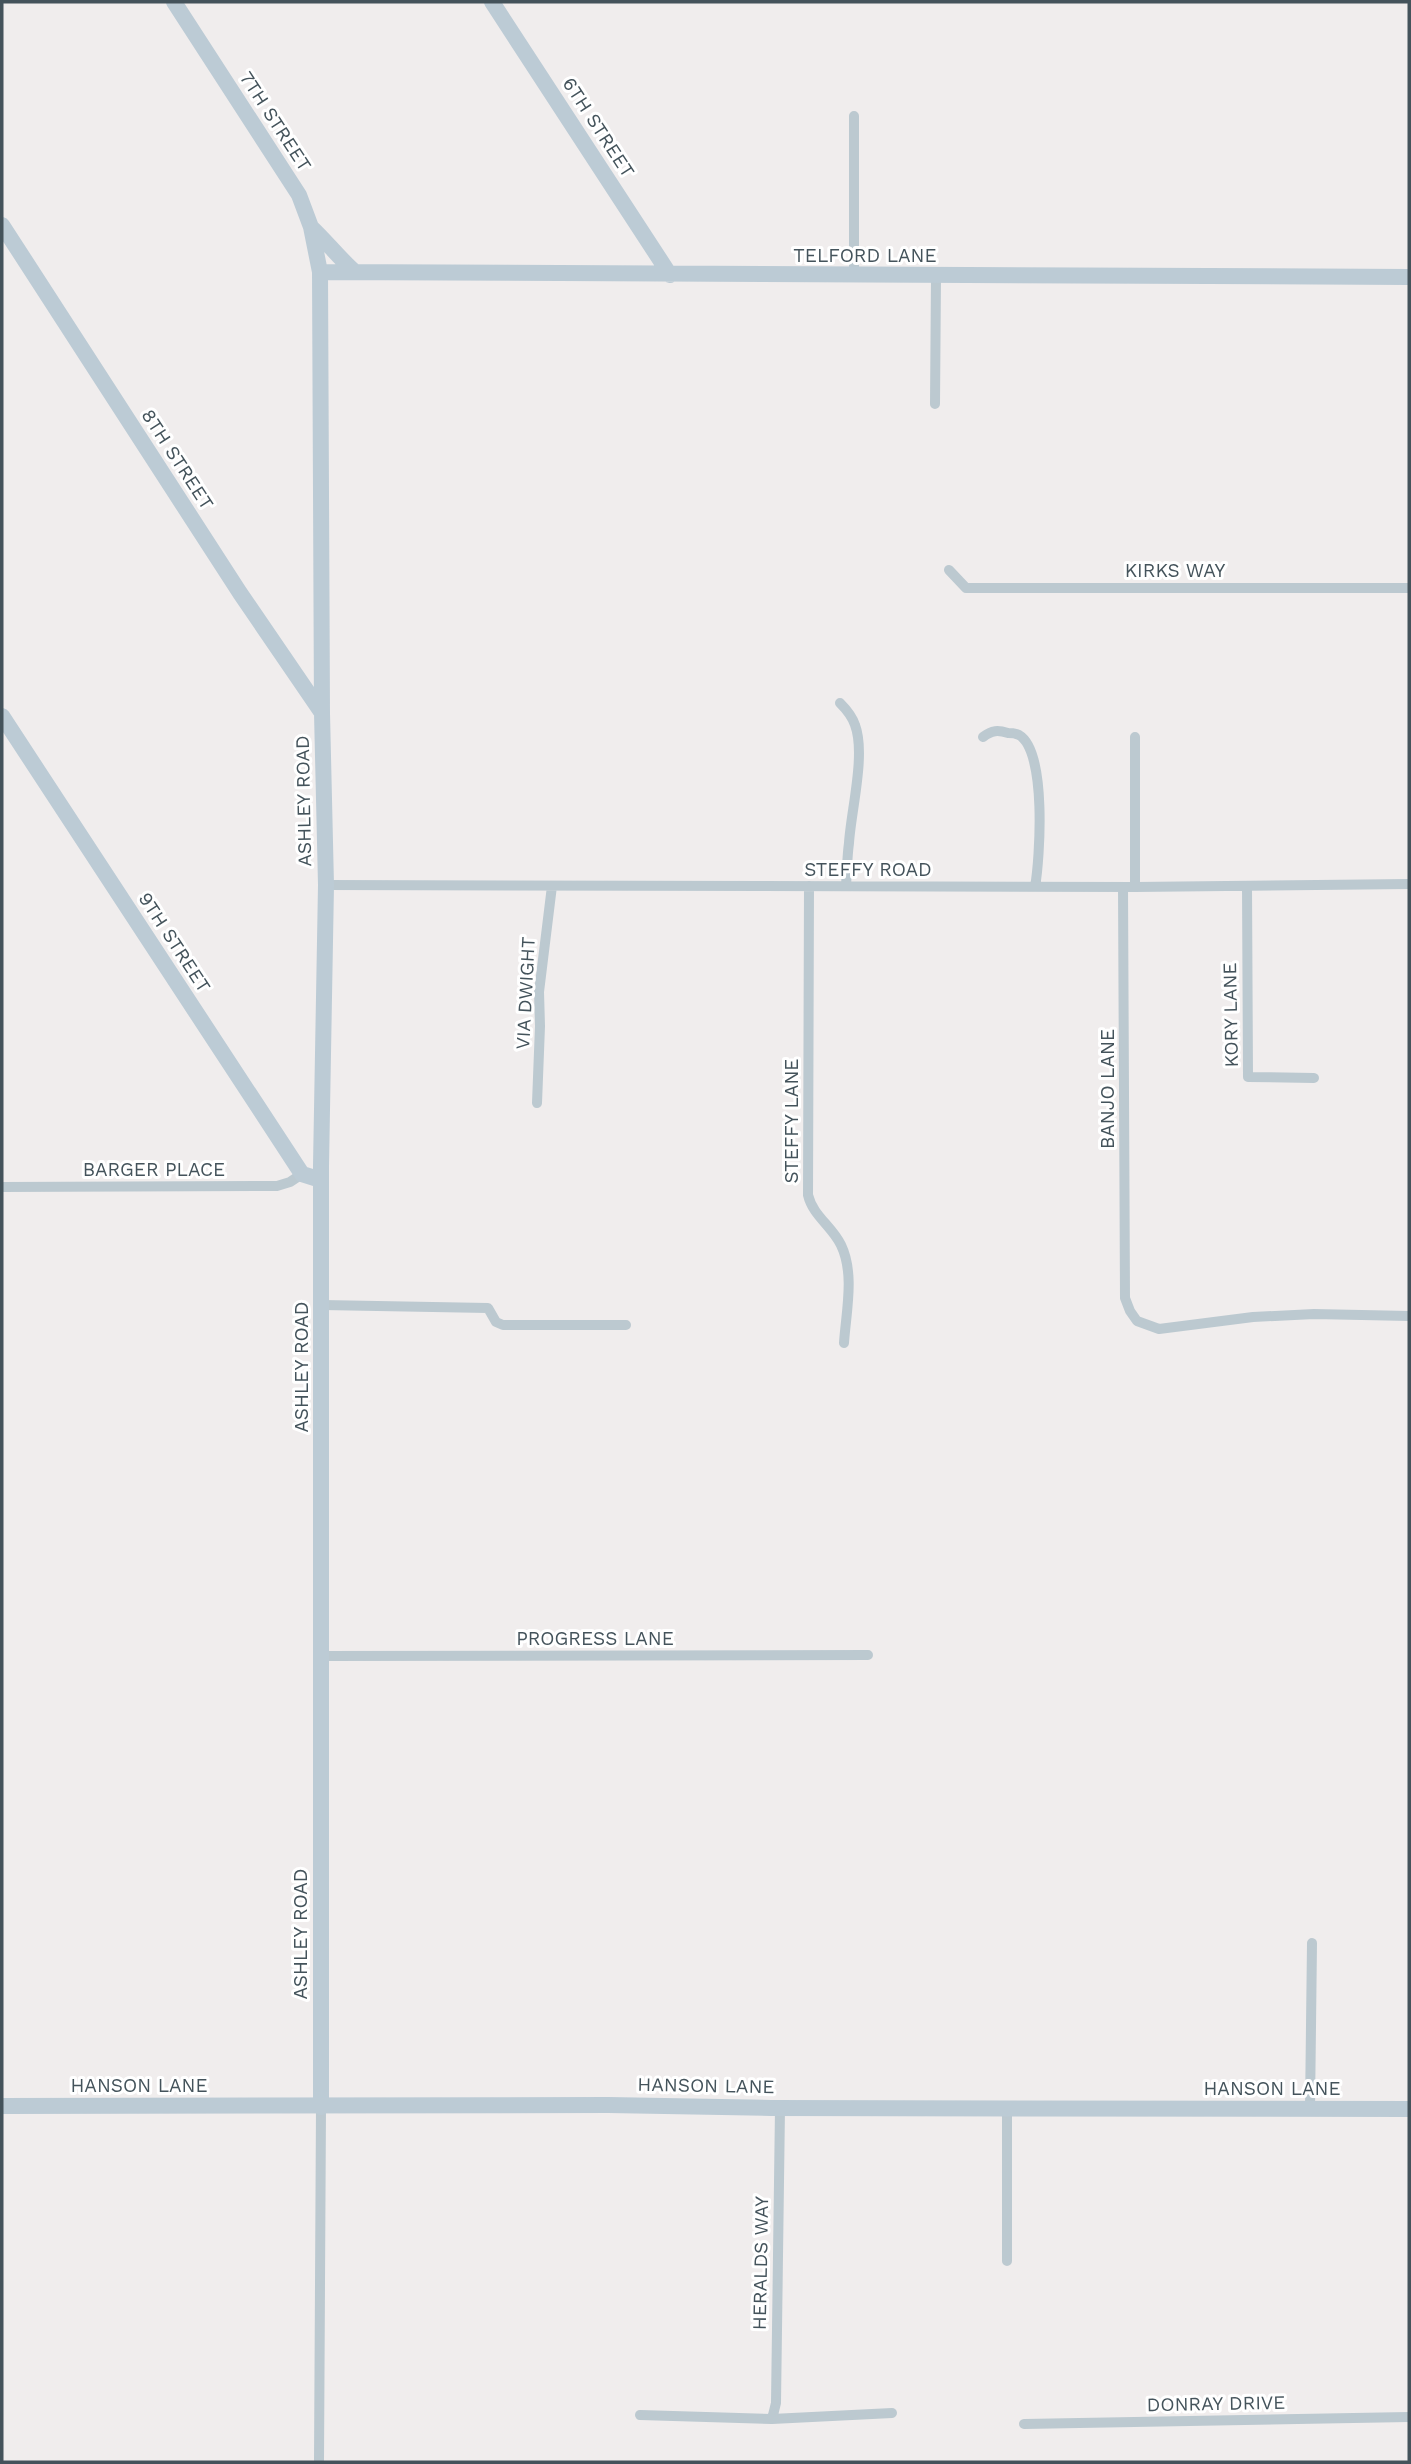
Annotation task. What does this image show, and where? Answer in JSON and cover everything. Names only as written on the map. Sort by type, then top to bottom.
[{"type":"street","name":"7TH STREET","points":[[174,2],[299,195],[311,227],[320,272]]},
{"type":"street","name":"6TH STREET","points":[[492,2],[670,275]]},
{"type":"street","points":[[854,116],[854,276]]},
{"type":"street","name":"8TH STREET","points":[[2,225],[240,593],[322,713]]},
{"type":"street","points":[[311,227],[326,241],[338,258],[355,272]]},
{"type":"street","name":"TELFORD LANE","points":[[320,272],[1409,277]]},
{"type":"street","name":"ASHLEY ROAD","points":[[319,2462],[321,1180],[326,885],[322,713],[320,272]]},
{"type":"street","points":[[935,404],[936,276]]},
{"type":"street","name":"KIRKS WAY","points":[[948,570],[966,588],[1409,588]]},
{"type":"street","points":[[840,703],[847,709],[856,726],[858,739],[858,766],[846,886]]},
{"type":"street","name":"9TH STREET","points":[[2,716],[302,1174]]},
{"type":"street","points":[[983,737],[989,732],[999,730],[1020,736],[1030,749],[1039,786],[1040,809],[1035,887]]},
{"type":"street","name":"BANJO LANE","points":[[1135,737],[1129,887],[1125,1298],[1130,1311],[1137,1321],[1159,1329],[1265,1316],[1409,1316]]},
{"type":"street","name":"STEFFY ROAD","points":[[326,885],[1129,887],[1409,884]]},
{"type":"street","name":"VIA DWIGHT","points":[[537,1103],[539,992],[552,886]]},
{"type":"street","name":"STEFFY LANE","points":[[809,886],[808,1195],[814,1211],[841,1244],[847,1261],[844,1343]]},
{"type":"street","name":"KORY LANE","points":[[1247,886],[1248,1077],[1314,1077]]},
{"type":"street","points":[[302,1174],[321,1180]]},
{"type":"street","name":"BARGER PLACE","points":[[2,1187],[277,1186],[302,1174]]},
{"type":"street","points":[[322,1305],[488,1308],[496,1322],[503,1325],[626,1325]]},
{"type":"street","name":"PROGRESS LANE","points":[[322,1656],[868,1655]]},
{"type":"street","points":[[1310,2109],[1312,1943]]},
{"type":"street","name":"HANSON LANE","points":[[2,2106],[608,2105],[780,2108],[1409,2109]]},
{"type":"street","name":"HERALDS WAY","points":[[772,2419],[776,2403],[780,2108]]},
{"type":"street","points":[[1007,2108],[1007,2261]]},
{"type":"street","points":[[640,2415],[772,2419],[892,2413]]},
{"type":"street","name":"DONRAY DRIVE","points":[[1024,2424],[1409,2417]]}]
